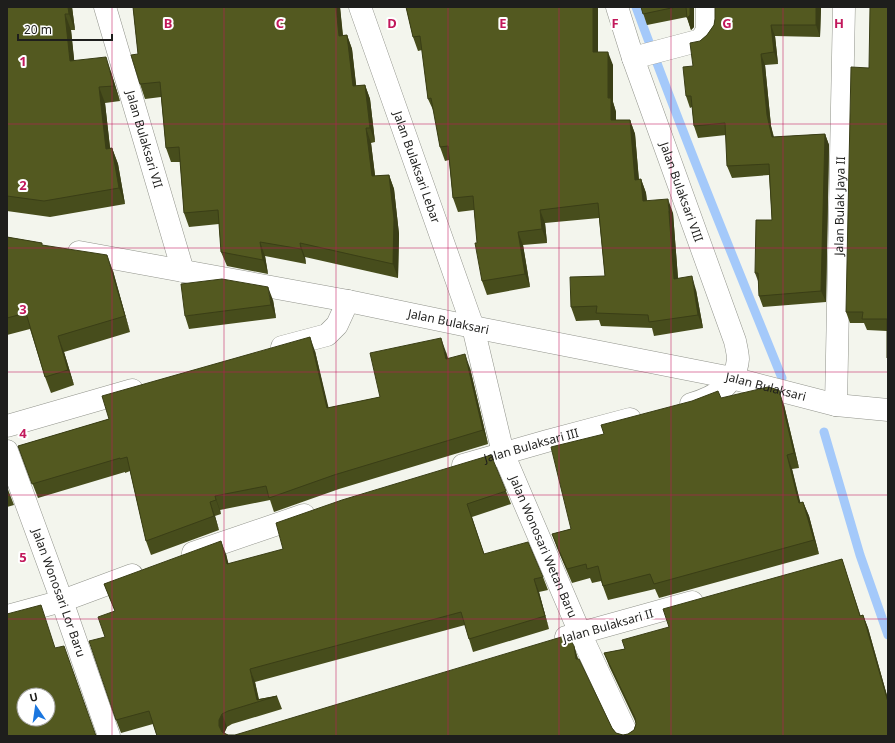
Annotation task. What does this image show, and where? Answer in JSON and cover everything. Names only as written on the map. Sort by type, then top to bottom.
[{"type":"street","name":"Jalan Bulaksari VII","points":[[105,7],[183,271]]},
{"type":"street","name":"Jalan Bulaksari Lebar","points":[[360,7],[473,327]]},
{"type":"street","name":"Jalan Bulaksari VIII","points":[[617,7],[648,54],[735,341],[738,359],[732,378]]},
{"type":"street","points":[[648,54],[701,40],[707,30],[707,7]]},
{"type":"street","name":"Jalan Bulak Jaya II","points":[[836,405],[844,7]]},
{"type":"street","name":"Jalan Bulaksari","points":[[61,248],[348,301],[732,378],[836,405],[888,410]]},
{"type":"street","points":[[266,352],[327,335],[337,325],[348,301]]},
{"type":"street","name":"Jalan Wonosari Wetan Baru","points":[[473,327],[503,453],[580,633],[628,736]]},
{"type":"street","points":[[672,409],[716,395],[732,378]]},
{"type":"street","points":[[7,426],[152,385]]},
{"type":"street","name":"Jalan Bulaksari III","points":[[442,471],[503,453],[650,414]]},
{"type":"street","name":"Jalan Wonosari Lor Baru","points":[[7,451],[62,601],[109,736]]},
{"type":"street","points":[[172,561],[321,509]]},
{"type":"street","points":[[7,616],[62,601],[149,569]]},
{"type":"street","name":"Jalan Bulaksari II","points":[[549,642],[708,598]]},
{"type":"building","points":[[7,7],[68,7],[69,14],[65,14],[70,61],[106,57],[114,86],[99,87],[106,149],[112,148],[119,188],[44,201],[7,196]]},
{"type":"building","points":[[133,7],[336,7],[339,36],[347,35],[353,86],[365,85],[370,128],[366,128],[372,176],[389,175],[394,219],[393,264],[300,243],[301,249],[260,242],[263,260],[221,252],[218,210],[184,213],[179,147],[166,148],[160,82],[140,84],[131,55],[138,54]]},
{"type":"building","points":[[406,7],[593,7],[593,52],[608,52],[608,98],[611,98],[611,120],[630,120],[635,180],[641,179],[643,201],[668,199],[674,279],[692,276],[698,315],[649,322],[648,315],[596,313],[597,306],[571,307],[570,277],[605,276],[598,203],[540,210],[542,229],[518,232],[525,274],[482,281],[475,243],[477,243],[473,196],[453,198],[448,146],[440,147],[431,98],[428,99],[420,36],[413,37]]},
{"type":"building","points":[[641,7],[676,7],[643,14]]},
{"type":"building","points":[[686,7],[690,7],[690,15],[687,18]]},
{"type":"building","points":[[715,7],[816,7],[816,25],[771,25],[774,52],[761,54],[767,115],[772,137],[825,134],[821,291],[759,296],[758,273],[755,273],[756,220],[772,220],[769,164],[727,166],[725,123],[694,126],[691,96],[686,96],[683,67],[693,66],[690,43],[700,41],[707,35],[714,25]]},
{"type":"building","points":[[870,7],[888,7],[888,358],[887,319],[862,319],[863,312],[846,312],[851,67],[869,68]]},
{"type":"building","points":[[7,237],[42,243],[42,245],[107,255],[125,316],[58,336],[68,370],[45,377],[26,313],[7,318]]},
{"type":"building","points":[[222,279],[268,287],[271,305],[185,316],[181,284]]},
{"type":"building","points":[[310,337],[327,408],[380,397],[370,353],[441,338],[446,359],[465,354],[483,430],[334,475],[269,498],[266,486],[215,496],[216,500],[210,502],[214,516],[146,541],[127,457],[32,484],[18,446],[109,419],[102,396]]},
{"type":"building","points":[[768,387],[779,390],[794,453],[787,455],[799,503],[803,502],[814,540],[654,584],[650,574],[603,586],[598,566],[587,569],[586,564],[567,569],[552,534],[571,529],[551,447],[604,434],[601,425],[692,401],[718,391],[721,398]]},
{"type":"building","points":[[491,455],[506,491],[467,504],[484,554],[528,542],[543,577],[534,579],[545,616],[469,639],[461,612],[250,669],[257,700],[277,696],[222,714],[219,720],[219,726],[222,732],[228,735],[235,735],[568,635],[574,646],[576,659],[579,659],[612,728],[616,733],[623,735],[628,734],[634,730],[636,724],[635,718],[604,653],[625,649],[622,640],[669,627],[663,609],[842,559],[860,616],[863,615],[888,702],[888,736],[157,736],[149,711],[116,720],[89,641],[105,637],[98,617],[115,611],[104,584],[221,541],[227,564],[283,549],[276,523],[342,500]]},
{"type":"building","points":[[41,605],[55,648],[64,646],[96,736],[7,736],[7,614]]},
{"type":"waterway","points":[[636,7],[689,147],[782,378]]},
{"type":"waterway","points":[[824,432],[860,555],[888,635]]}]
